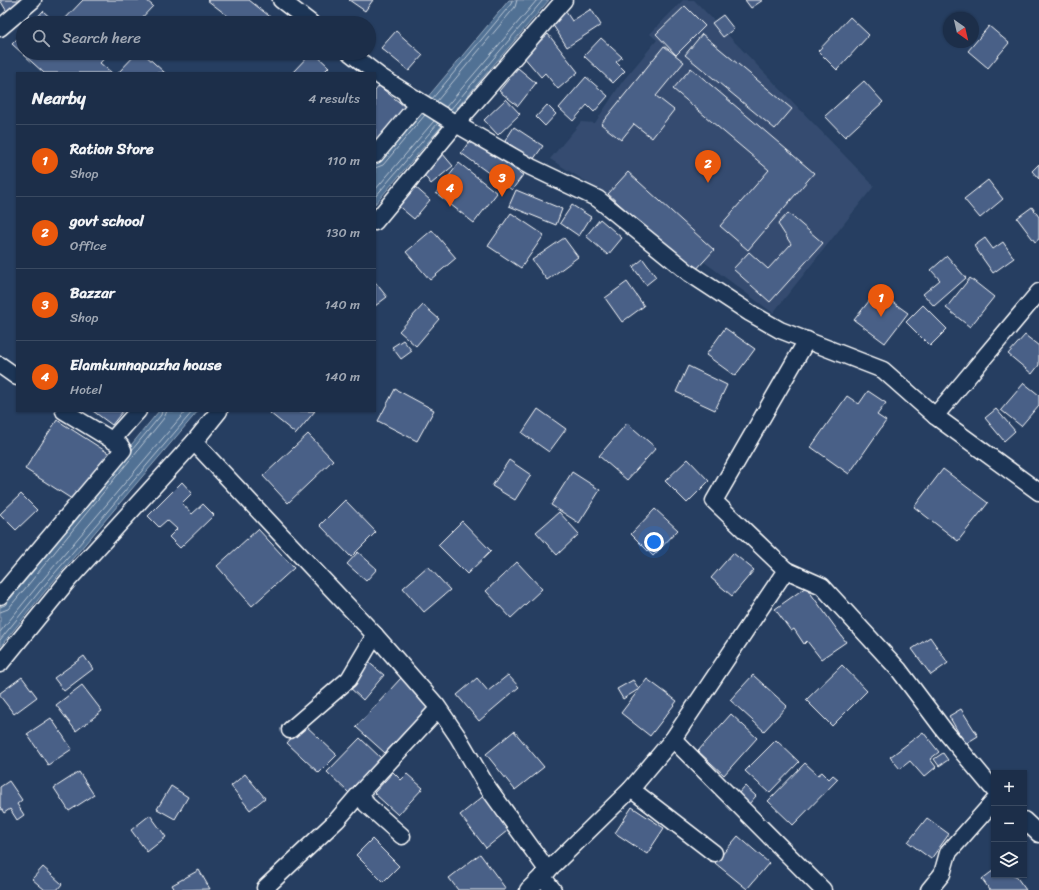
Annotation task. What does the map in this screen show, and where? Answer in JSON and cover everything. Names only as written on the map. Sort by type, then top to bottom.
[{"type":"street","points":[[0,28],[33,0]]},
{"type":"street","points":[[280,0],[302,16]]},
{"type":"street","points":[[376,221],[456,124],[564,0]]},
{"type":"street","points":[[359,60],[375,72]]},
{"type":"street","points":[[376,73],[418,104],[376,154]]},
{"type":"street","points":[[381,77],[456,124],[531,166],[598,199],[689,273],[750,313],[780,330],[883,370],[935,416],[1039,492]]},
{"type":"street","points":[[935,416],[1039,292]]},
{"type":"street","points":[[807,340],[714,501],[786,570],[822,586],[899,670],[944,730],[991,786]]},
{"type":"street","points":[[0,365],[16,376]]},
{"type":"street","points":[[0,596],[122,450],[120,445],[66,412]]},
{"type":"street","points":[[112,440],[137,412]]},
{"type":"street","points":[[0,664],[70,578],[194,442],[218,412]]},
{"type":"street","points":[[194,442],[375,635],[438,709],[458,737],[486,785],[545,873],[553,890]]},
{"type":"street","points":[[528,890],[631,789],[672,739],[786,570]]},
{"type":"street","points":[[290,730],[349,679],[375,635]]},
{"type":"street","points":[[265,888],[337,820],[438,709]]},
{"type":"street","points":[[672,739],[785,850],[823,890]]},
{"type":"street","points":[[631,789],[714,853]]},
{"type":"street","points":[[361,792],[366,804],[402,836]]},
{"type":"street","points":[[929,890],[942,874],[948,853],[991,804]]},
{"type":"street","points":[[1027,823],[1039,834]]},
{"type":"shaded area","points":[[683,0],[694,0],[874,186],[773,313],[653,224],[550,159],[581,122],[595,123],[622,82],[657,40],[650,34]]},
{"type":"water","points":[[509,0],[549,0],[376,203],[376,159]]},
{"type":"water","points":[[158,412],[197,412],[46,590],[0,647],[0,605]]},
{"type":"building","points":[[0,0],[30,0],[9,15]]},
{"type":"building","points":[[83,0],[146,0],[153,6],[144,16],[68,16]]},
{"type":"building","points":[[207,0],[249,0],[269,16],[228,16]]},
{"type":"building","points":[[349,0],[373,0],[365,11]]},
{"type":"building","points":[[745,0],[763,0],[751,8]]},
{"type":"building","points":[[685,6],[705,26],[676,55],[656,34]]},
{"type":"building","points":[[591,9],[601,25],[567,47],[551,22],[566,12],[572,21]]},
{"type":"building","points":[[43,11],[48,16],[38,16]]},
{"type":"building","points":[[723,15],[734,29],[723,37],[712,23]]},
{"type":"building","points":[[850,17],[869,35],[837,70],[818,51]]},
{"type":"building","points":[[989,26],[1009,43],[988,68],[968,51],[971,48],[979,48],[979,38]]},
{"type":"building","points":[[396,31],[423,55],[409,71],[381,48]]},
{"type":"building","points":[[548,34],[578,72],[558,89],[545,73],[541,77],[523,56]]},
{"type":"building","points":[[702,34],[792,109],[775,129],[685,55]]},
{"type":"building","points":[[601,38],[622,57],[616,62],[625,71],[613,83],[584,56]]},
{"type":"building","points":[[16,40],[16,48],[12,44]]},
{"type":"building","points":[[664,46],[684,62],[656,96],[674,110],[652,138],[634,124],[621,140],[601,124]]},
{"type":"building","points":[[30,60],[103,60],[100,63],[111,72],[43,72]]},
{"type":"building","points":[[130,60],[151,60],[164,72],[119,72]]},
{"type":"building","points":[[304,60],[322,60],[329,67],[324,72],[293,72]]},
{"type":"building","points":[[518,68],[536,83],[518,106],[499,91]]},
{"type":"building","points":[[691,68],[814,173],[748,250],[720,226],[769,170],[673,89]]},
{"type":"building","points":[[586,77],[608,96],[594,112],[587,105],[573,121],[559,108]]},
{"type":"building","points":[[864,81],[883,102],[845,137],[825,116]]},
{"type":"building","points":[[379,86],[409,110],[376,151],[376,90]]},
{"type":"building","points":[[506,99],[520,114],[498,135],[484,120]]},
{"type":"building","points":[[547,105],[556,114],[545,126],[536,117]]},
{"type":"building","points":[[514,127],[543,146],[533,160],[505,141]]},
{"type":"building","points":[[471,139],[523,175],[512,190],[461,153]]},
{"type":"building","points":[[442,153],[453,166],[431,184],[421,171]]},
{"type":"building","points":[[459,163],[497,193],[474,223],[436,193]]},
{"type":"building","points":[[1039,164],[1039,179],[1032,171]]},
{"type":"building","points":[[628,172],[714,250],[694,272],[608,194]]},
{"type":"building","points":[[988,180],[1003,199],[980,218],[964,199]]},
{"type":"building","points":[[413,185],[430,200],[414,219],[396,204]]},
{"type":"building","points":[[516,190],[562,209],[556,225],[509,206]]},
{"type":"building","points":[[572,205],[591,217],[579,236],[560,223]]},
{"type":"building","points":[[1032,207],[1039,217],[1039,239],[1035,242],[1017,218]]},
{"type":"building","points":[[511,213],[544,235],[521,268],[488,246]]},
{"type":"building","points":[[788,213],[823,243],[770,302],[733,269],[749,252],[768,269],[791,244],[778,224]]},
{"type":"building","points":[[600,219],[622,238],[608,255],[586,236]]},
{"type":"building","points":[[432,230],[456,258],[430,280],[406,252]]},
{"type":"building","points":[[564,238],[578,257],[547,280],[532,260]]},
{"type":"building","points":[[985,238],[993,249],[1003,242],[1014,258],[993,273],[974,246]]},
{"type":"building","points":[[947,256],[966,278],[934,306],[923,294],[940,280],[931,270]]},
{"type":"building","points":[[643,259],[656,277],[646,285],[633,267]]},
{"type":"building","points":[[970,278],[994,297],[970,327],[946,308]]},
{"type":"building","points":[[627,282],[644,306],[622,322],[605,298]]},
{"type":"building","points":[[376,283],[387,297],[376,305]]},
{"type":"building","points":[[877,291],[908,313],[885,343],[854,320]]},
{"type":"building","points":[[423,305],[439,319],[416,346],[399,331]]},
{"type":"building","points":[[923,305],[947,329],[930,346],[906,322]]},
{"type":"building","points":[[725,328],[755,349],[735,376],[706,355]]},
{"type":"building","points":[[1025,335],[1039,346],[1039,365],[1032,374],[1008,354]]},
{"type":"building","points":[[403,340],[412,351],[401,359],[392,347]]},
{"type":"building","points":[[688,366],[727,385],[715,410],[676,392]]},
{"type":"building","points":[[1024,383],[1039,395],[1039,405],[1021,426],[1001,410]]},
{"type":"building","points":[[395,389],[434,410],[417,441],[378,421]]},
{"type":"building","points":[[868,391],[886,403],[877,415],[886,421],[849,474],[811,447],[847,396],[859,404]]},
{"type":"building","points":[[538,409],[566,429],[549,452],[522,433]]},
{"type":"building","points":[[996,409],[1015,431],[1004,441],[985,418]]},
{"type":"building","points":[[94,412],[122,412],[112,425]]},
{"type":"building","points":[[270,412],[314,412],[296,434]]},
{"type":"building","points":[[57,420],[110,454],[78,503],[25,469]]},
{"type":"building","points":[[627,423],[656,448],[627,480],[599,456]]},
{"type":"building","points":[[308,434],[333,460],[288,503],[263,476]]},
{"type":"building","points":[[688,459],[709,481],[687,503],[665,481]]},
{"type":"building","points":[[509,460],[531,475],[515,500],[492,486]]},
{"type":"building","points":[[943,469],[988,503],[958,541],[914,507]]},
{"type":"building","points":[[572,472],[600,490],[579,523],[551,505]]},
{"type":"building","points":[[182,482],[192,493],[182,503],[192,514],[203,504],[214,515],[180,548],[169,537],[177,529],[167,520],[159,527],[148,516]]},
{"type":"building","points":[[21,494],[37,510],[16,530],[0,514]]},
{"type":"building","points":[[345,500],[376,532],[351,557],[320,525]]},
{"type":"building","points":[[655,509],[678,530],[653,556],[631,534]]},
{"type":"building","points":[[559,512],[579,534],[557,555],[536,532]]},
{"type":"building","points":[[462,521],[491,551],[467,574],[438,545]]},
{"type":"building","points":[[258,529],[294,568],[252,606],[217,566]]},
{"type":"building","points":[[358,552],[377,569],[366,581],[347,564]]},
{"type":"building","points":[[733,553],[754,570],[732,596],[711,578]]},
{"type":"building","points":[[517,562],[542,589],[511,618],[486,591]]},
{"type":"building","points":[[428,566],[450,590],[424,612],[403,588]]},
{"type":"building","points":[[806,587],[846,642],[821,659],[807,641],[804,644],[794,629],[791,631],[775,609]]},
{"type":"building","points":[[930,637],[948,663],[931,675],[912,649]]},
{"type":"building","points":[[84,656],[93,669],[64,691],[54,678]]},
{"type":"building","points":[[367,661],[384,675],[363,700],[347,685]]},
{"type":"building","points":[[842,665],[867,691],[832,726],[806,700]]},
{"type":"building","points":[[508,675],[519,687],[479,721],[457,695],[477,678],[488,691]]},
{"type":"building","points":[[753,675],[787,706],[764,731],[730,700]]},
{"type":"building","points":[[22,677],[37,697],[14,714],[0,696],[0,693]]},
{"type":"building","points":[[401,678],[430,705],[385,753],[356,727]]},
{"type":"building","points":[[647,679],[677,701],[650,736],[621,713]]},
{"type":"building","points":[[633,680],[639,689],[623,699],[617,689]]},
{"type":"building","points":[[82,685],[102,711],[76,731],[56,705]]},
{"type":"building","points":[[961,709],[978,736],[965,744],[949,716]]},
{"type":"building","points":[[731,714],[757,738],[724,775],[698,751]]},
{"type":"building","points":[[51,718],[72,749],[48,765],[27,734]]},
{"type":"building","points":[[304,724],[337,755],[319,773],[287,743]]},
{"type":"building","points":[[514,731],[544,767],[515,790],[486,754]]},
{"type":"building","points":[[923,732],[939,752],[930,759],[936,767],[924,777],[910,761],[900,769],[890,757]]},
{"type":"building","points":[[360,738],[382,759],[349,793],[327,772]]},
{"type":"building","points":[[776,740],[799,762],[769,793],[745,771]]},
{"type":"building","points":[[943,753],[948,760],[939,766],[934,759]]},
{"type":"building","points":[[805,763],[818,775],[822,772],[829,779],[833,775],[838,779],[793,825],[768,801]]},
{"type":"building","points":[[79,772],[94,795],[69,811],[54,788]]},
{"type":"building","points":[[393,772],[401,780],[407,774],[423,788],[398,815],[374,793]]},
{"type":"building","points":[[245,774],[265,798],[250,810],[231,786]]},
{"type":"building","points":[[9,781],[22,800],[17,804],[24,815],[17,820],[10,809],[4,813],[0,807],[0,787]]},
{"type":"building","points":[[171,786],[188,797],[175,819],[157,809]]},
{"type":"building","points":[[745,786],[756,796],[748,805],[737,795]]},
{"type":"building","points":[[486,794],[512,827],[486,848],[460,815]]},
{"type":"building","points":[[632,807],[664,828],[647,854],[615,833]]},
{"type":"building","points":[[150,815],[166,837],[147,852],[131,830]]},
{"type":"building","points":[[927,818],[949,834],[931,859],[908,842]]},
{"type":"building","points":[[738,836],[769,863],[747,889],[715,863]]},
{"type":"building","points":[[372,839],[399,866],[383,882],[356,855]]},
{"type":"building","points":[[480,854],[506,889],[505,890],[458,890],[449,878]]},
{"type":"building","points":[[43,867],[62,884],[57,890],[45,890],[32,879]]},
{"type":"building","points":[[199,870],[210,889],[175,890],[172,885]]},
{"type":"building","points":[[991,872],[991,878],[1017,878],[1026,890],[990,890],[982,879]]},
{"type":"place","name":"govt school","points":[[708,183]]},
{"type":"place","name":"Bazzar","points":[[502,197]]},
{"type":"place","name":"Elamkunnapuzha house","points":[[450,207]]},
{"type":"place","name":"Ration Store","points":[[881,317]]}]
